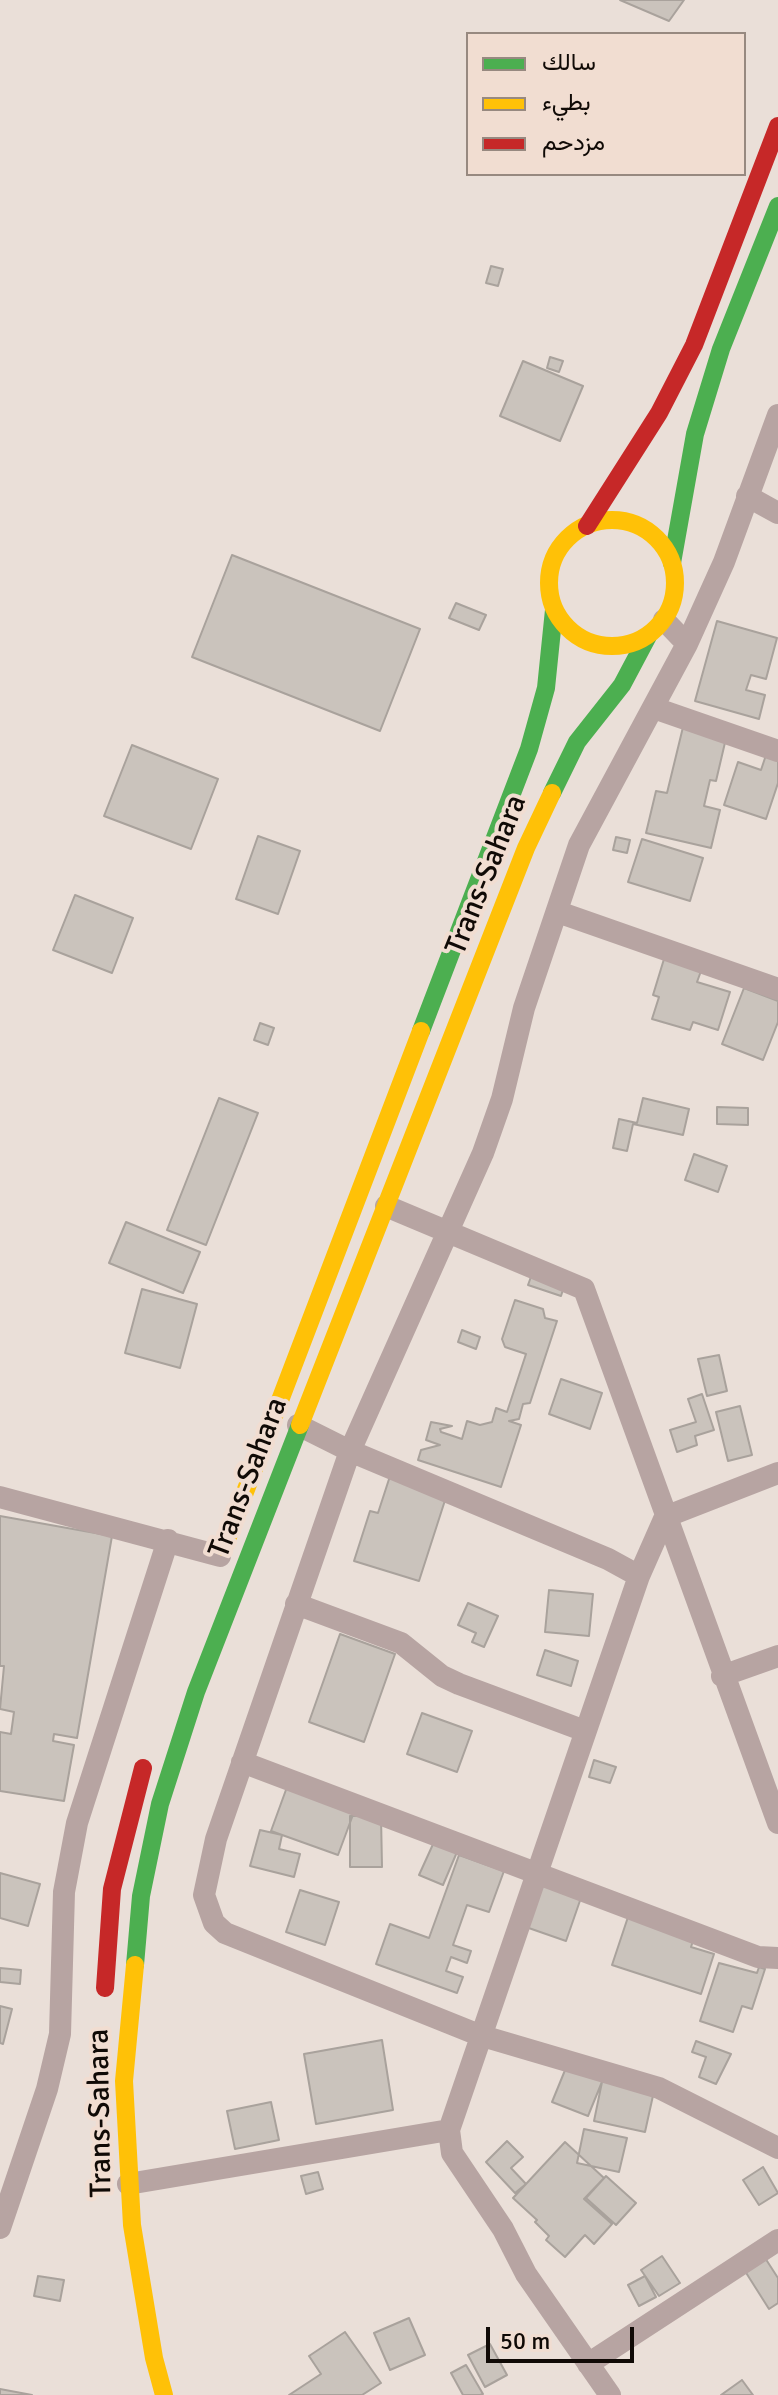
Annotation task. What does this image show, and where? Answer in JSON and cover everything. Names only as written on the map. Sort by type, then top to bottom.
[{"type":"highway","points":[[587,526],[619,520],[640,526],[658,539],[672,563],[675,579],[673,600],[656,628],[628,645],[595,643],[567,628],[554,610],[548,588],[550,567],[561,546],[587,526],[659,413],[694,345],[778,126]]},
{"type":"highway","points":[[672,563],[699,420],[721,349],[778,206]]},
{"type":"highway","name":"Trans-Sahara","points":[[217,1566],[529,749],[546,688],[554,610]]},
{"type":"highway","name":"Trans-Sahara","points":[[164,2395],[154,2358],[128,2184],[127,2024],[141,1896],[160,1804],[196,1692],[298,1425],[551,793],[577,742],[622,685],[656,628]]},
{"type":"highway","name":"Trans-Sahara","points":[[104,2005],[112,1889],[124,1835],[148,1755]]},
{"type":"street","points":[[778,415],[724,562],[687,644],[590,821],[524,1008],[502,1099],[483,1153],[350,1451],[242,1762],[205,1881],[204,1895],[214,1923],[225,1933],[479,2035],[659,2088],[778,2148]]},
{"type":"street","points":[[747,496],[778,513]]},
{"type":"street","points":[[656,628],[687,644]]},
{"type":"street","points":[[654,708],[778,751]]},
{"type":"street","points":[[558,912],[778,989]]},
{"type":"street","points":[[386,1206],[584,1289],[616,1369],[665,1517],[778,1823]]},
{"type":"street","points":[[298,1425],[350,1451],[608,1559],[639,1576]]},
{"type":"street","points":[[610,2395],[520,2264],[493,2211],[452,2153],[449,2130],[479,2035],[639,1576],[665,1517],[778,1473]]},
{"type":"street","points":[[0,1497],[168,1540],[217,1566]]},
{"type":"street","points":[[0,2228],[47,2089],[60,2034],[64,1892],[77,1823],[168,1540]]},
{"type":"street","points":[[296,1604],[401,1643],[442,1676],[459,1684],[585,1731]]},
{"type":"street","points":[[722,1676],[778,1656]]},
{"type":"street","points":[[242,1762],[758,1957],[778,1958]]},
{"type":"street","points":[[128,2184],[449,2130]]},
{"type":"street","points":[[588,2364],[778,2240]]},
{"type":"building","points":[[620,0],[684,0],[669,21]]},
{"type":"building","points":[[491,266],[503,269],[498,286],[486,283]]},
{"type":"building","points":[[550,357],[563,361],[559,372],[547,368]]},
{"type":"building","points":[[523,361],[583,386],[560,441],[500,416]]},
{"type":"building","points":[[232,555],[420,629],[380,731],[192,657]]},
{"type":"building","points":[[456,603],[486,615],[479,630],[449,618]]},
{"type":"building","points":[[717,621],[777,638],[766,679],[751,675],[746,690],[765,695],[759,719],[695,701]]},
{"type":"building","points":[[684,723],[727,734],[716,781],[710,780],[704,806],[720,810],[711,848],[646,833],[656,791],[667,793]]},
{"type":"building","points":[[132,745],[218,779],[191,849],[104,816]]},
{"type":"building","points":[[766,755],[778,759],[778,783],[766,819],[724,805],[738,762],[761,770]]},
{"type":"building","points":[[258,836],[300,851],[278,914],[236,899]]},
{"type":"building","points":[[616,837],[630,840],[627,853],[613,850]]},
{"type":"building","points":[[642,839],[703,858],[690,901],[628,882]]},
{"type":"building","points":[[75,895],[133,918],[112,973],[53,950]]},
{"type":"building","points":[[664,959],[701,971],[697,982],[730,992],[718,1030],[693,1022],[690,1030],[652,1019],[659,997],[653,995]]},
{"type":"building","points":[[744,988],[778,1001],[778,1022],[763,1060],[722,1044]]},
{"type":"building","points":[[260,1023],[274,1028],[268,1045],[254,1040]]},
{"type":"building","points":[[219,1098],[258,1113],[206,1245],[167,1230]]},
{"type":"building","points":[[643,1098],[689,1109],[683,1135],[633,1124],[627,1151],[613,1148],[619,1119],[637,1123]]},
{"type":"building","points":[[717,1107],[748,1108],[748,1125],[717,1124]]},
{"type":"building","points":[[694,1154],[727,1166],[718,1192],[685,1180]]},
{"type":"building","points":[[126,1222],[200,1252],[183,1293],[109,1263]]},
{"type":"building","points":[[536,1263],[568,1274],[561,1296],[528,1285]]},
{"type":"building","points":[[142,1289],[197,1304],[180,1368],[125,1353]]},
{"type":"building","points":[[515,1300],[543,1309],[545,1318],[557,1321],[530,1403],[523,1404],[519,1419],[509,1421],[521,1425],[501,1487],[418,1460],[421,1450],[440,1445],[426,1440],[431,1422],[452,1426],[440,1429],[441,1432],[462,1439],[467,1421],[480,1425],[492,1422],[496,1408],[507,1412],[526,1354],[505,1347],[502,1339]]},
{"type":"building","points":[[462,1330],[480,1337],[476,1349],[458,1342]]},
{"type":"building","points":[[719,1355],[727,1391],[707,1396],[698,1359]]},
{"type":"building","points":[[561,1379],[602,1393],[590,1429],[549,1414]]},
{"type":"building","points":[[702,1394],[714,1430],[695,1436],[697,1445],[677,1452],[670,1430],[696,1422],[688,1399]]},
{"type":"building","points":[[740,1406],[752,1455],[728,1461],[716,1412]]},
{"type":"building","points":[[391,1473],[448,1491],[419,1581],[354,1561],[370,1511],[378,1513]]},
{"type":"building","points":[[0,1516],[112,1536],[77,1738],[54,1734],[53,1741],[74,1745],[64,1801],[0,1791],[0,1732],[11,1734],[14,1712],[0,1709],[4,1666],[0,1666]]},
{"type":"building","points":[[549,1590],[593,1594],[589,1636],[545,1632]]},
{"type":"building","points":[[468,1603],[498,1616],[484,1647],[472,1642],[476,1633],[458,1625]]},
{"type":"building","points":[[340,1634],[395,1654],[364,1742],[309,1722]]},
{"type":"building","points":[[545,1650],[578,1661],[571,1686],[537,1675]]},
{"type":"building","points":[[422,1713],[472,1731],[457,1772],[407,1754]]},
{"type":"building","points":[[594,1760],[616,1767],[610,1783],[589,1777]]},
{"type":"building","points":[[287,1787],[354,1812],[338,1855],[271,1831]]},
{"type":"building","points":[[350,1816],[381,1816],[382,1867],[350,1867]]},
{"type":"building","points":[[260,1830],[282,1835],[279,1849],[300,1854],[294,1877],[250,1866]]},
{"type":"building","points":[[434,1842],[457,1852],[443,1885],[419,1875]]},
{"type":"building","points":[[459,1855],[504,1871],[489,1912],[467,1905],[453,1945],[471,1951],[467,1963],[451,1957],[446,1971],[463,1977],[457,1993],[376,1964],[390,1924],[429,1938]]},
{"type":"building","points":[[0,1873],[40,1884],[28,1926],[0,1918]]},
{"type":"building","points":[[539,1878],[583,1892],[566,1941],[523,1926]]},
{"type":"building","points":[[300,1890],[339,1902],[325,1945],[286,1932]]},
{"type":"building","points":[[630,1911],[696,1932],[691,1947],[714,1954],[701,1994],[612,1965]]},
{"type":"building","points":[[719,1963],[757,1973],[759,1967],[765,1969],[752,2009],[742,2006],[733,2032],[700,2021]]},
{"type":"building","points":[[0,1968],[21,1970],[20,1984],[0,1982]]},
{"type":"building","points":[[0,2006],[12,2009],[3,2044],[0,2043]]},
{"type":"building","points":[[382,2040],[393,2110],[316,2124],[304,2054]]},
{"type":"building","points":[[696,2041],[731,2054],[716,2084],[699,2077],[706,2057],[692,2052]]},
{"type":"building","points":[[570,2058],[606,2072],[588,2116],[552,2102]]},
{"type":"building","points":[[602,2082],[656,2082],[645,2132],[594,2121]]},
{"type":"building","points":[[271,2102],[279,2140],[235,2149],[227,2111]]},
{"type":"building","points":[[584,2129],[627,2138],[619,2172],[577,2163]]},
{"type":"building","points":[[507,2141],[523,2157],[511,2168],[526,2184],[515,2193],[486,2162]]},
{"type":"building","points":[[565,2142],[604,2178],[584,2199],[612,2224],[594,2244],[585,2235],[565,2257],[546,2240],[549,2236],[535,2222],[537,2220],[513,2198]]},
{"type":"building","points":[[763,2167],[778,2193],[759,2205],[743,2180]]},
{"type":"building","points":[[318,2172],[323,2189],[306,2194],[301,2176]]},
{"type":"building","points":[[606,2176],[636,2203],[616,2225],[586,2198]]},
{"type":"building","points":[[758,2247],[778,2278],[778,2303],[769,2309],[738,2260]]},
{"type":"building","points":[[662,2256],[680,2283],[659,2296],[641,2270]]},
{"type":"building","points":[[38,2276],[64,2280],[60,2301],[34,2296]]},
{"type":"building","points":[[645,2276],[656,2297],[639,2306],[628,2285]]},
{"type":"building","points":[[409,2318],[425,2355],[390,2370],[374,2333]]},
{"type":"building","points":[[345,2332],[381,2383],[362,2395],[289,2395],[321,2374],[309,2356]]},
{"type":"building","points":[[490,2344],[507,2375],[485,2387],[468,2355]]},
{"type":"building","points":[[466,2365],[483,2394],[463,2395],[451,2373]]},
{"type":"building","points":[[742,2380],[753,2395],[721,2395]]},
{"type":"building","points":[[0,2389],[32,2395],[0,2395]]},
{"type":"traffic: fast","points":[[672,563],[695,434],[721,349],[778,206]]},
{"type":"traffic: fast","points":[[421,1031],[529,749],[546,688],[554,610]]},
{"type":"traffic: fast","points":[[552,793],[577,742],[622,685],[648,636]]},
{"type":"traffic: fast","points":[[135,1965],[141,1896],[160,1804],[196,1692],[300,1425]]},
{"type":"traffic: slow","points":[[612,520],[636,525],[656,539],[670,559],[675,583],[670,607],[656,627],[636,641],[612,646],[588,641],[568,627],[554,607],[549,583],[554,559],[568,539],[588,525],[612,520]]},
{"type":"traffic: slow","points":[[300,1425],[526,848],[552,793]]},
{"type":"traffic: slow","points":[[224,1547],[421,1031]]},
{"type":"traffic: slow","points":[[135,1965],[124,2081],[132,2225],[154,2358],[164,2395]]},
{"type":"traffic: jam","points":[[587,526],[659,413],[694,345],[778,126]]},
{"type":"traffic: jam","points":[[105,1988],[112,1889],[143,1768]]}]
